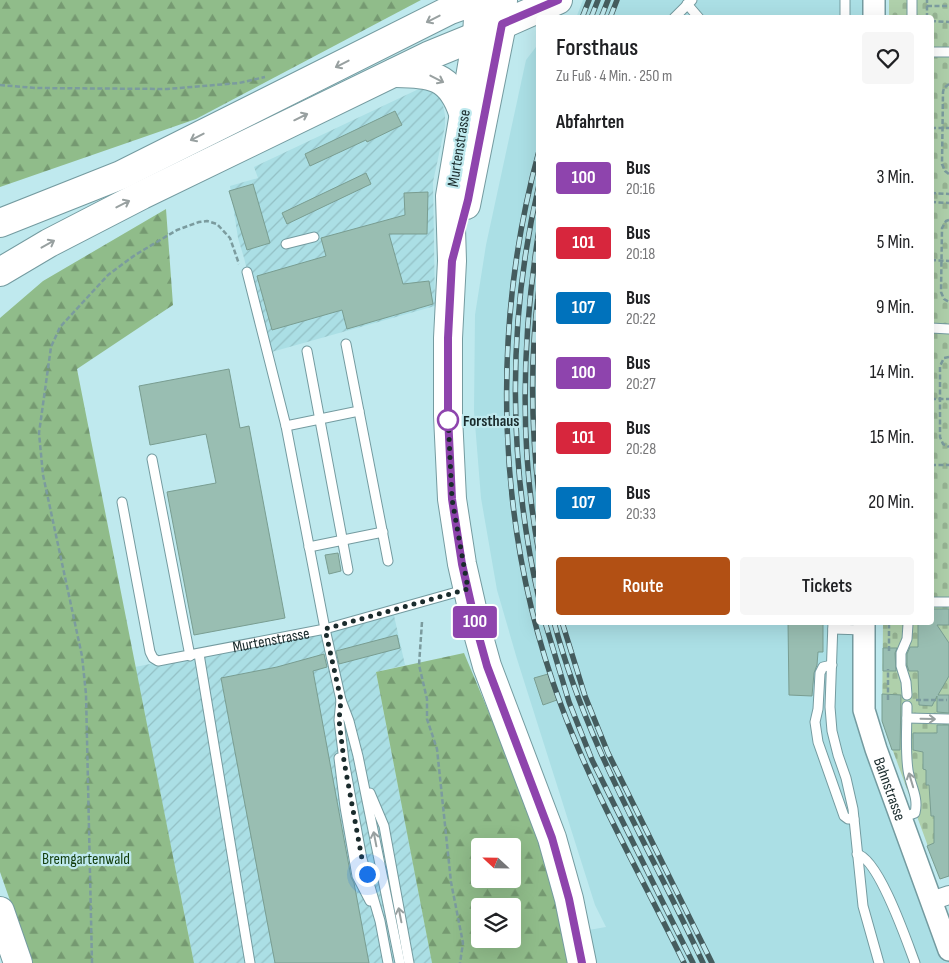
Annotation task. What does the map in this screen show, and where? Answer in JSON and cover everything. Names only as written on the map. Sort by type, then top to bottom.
[{"type":"main road","points":[[0,223],[122,175],[450,10],[478,0]]},
{"type":"main road","name":"Murtenstrasse","points":[[478,0],[477,36],[450,196],[452,261],[448,338],[449,451],[452,499],[468,589],[487,666],[546,821],[558,858],[574,919],[582,963]]},
{"type":"main road","points":[[4,265],[142,195],[428,56],[477,36],[503,12],[558,0]]},
{"type":"main road","name":"Murtenstrasse","points":[[452,261],[468,200],[503,12]]},
{"type":"main road","points":[[393,73],[423,74],[443,81],[458,99],[463,113]]},
{"type":"main road","points":[[4,265],[122,175]]},
{"type":"main road","points":[[0,911],[18,963]]},
{"type":"street","points":[[874,0],[874,15]]},
{"type":"street","name":"Bahnstrasse","points":[[864,626],[864,710],[901,818],[940,898],[949,950]]},
{"type":"lane","points":[[845,15],[846,0]]},
{"type":"lane","points":[[912,0],[912,15]]},
{"type":"lane","points":[[677,15],[690,2],[697,15]]},
{"type":"lane","points":[[934,52],[949,52]]},
{"type":"lane","points":[[286,244],[314,237]]},
{"type":"lane","points":[[247,272],[286,426],[325,629],[341,700],[349,721],[362,775],[400,963]]},
{"type":"lane","points":[[934,328],[949,329]]},
{"type":"lane","points":[[346,344],[388,561]]},
{"type":"lane","points":[[307,350],[348,570]]},
{"type":"lane","points":[[286,426],[359,411]]},
{"type":"lane","points":[[152,459],[194,655],[250,963]]},
{"type":"lane","name":"Murtenstrasse","points":[[122,502],[151,656],[156,660],[161,661],[194,655],[325,629],[468,589]]},
{"type":"lane","points":[[309,547],[382,532]]},
{"type":"lane","points":[[934,602],[949,602]]},
{"type":"lane","points":[[908,625],[907,639],[901,652],[900,666],[911,697]]},
{"type":"lane","points":[[864,626],[833,626],[830,707],[832,731],[846,778],[854,819],[863,906],[879,963]]},
{"type":"lane","points":[[832,665],[823,667],[820,673],[818,709],[815,722],[818,742],[844,816],[848,820],[854,819]]},
{"type":"lane","points":[[341,700],[339,720],[344,761],[362,859],[380,921],[388,963]]},
{"type":"lane","points":[[901,818],[915,813],[916,808],[915,794],[908,771],[907,706]]},
{"type":"lane","points":[[907,718],[949,719]]},
{"type":"lane","points":[[362,775],[384,826],[409,963]]},
{"type":"lane","points":[[857,854],[862,855],[877,875],[893,904],[915,963]]},
{"type":"path","points":[[927,0],[927,15]]},
{"type":"path","points":[[927,6],[949,6]]},
{"type":"path","points":[[934,21],[949,22]]},
{"type":"path","points":[[0,85],[36,88],[167,89],[238,83],[267,77]]},
{"type":"path","points":[[949,84],[944,88],[943,92],[942,128],[942,164],[945,172],[949,174]]},
{"type":"path","points":[[934,128],[949,128]]},
{"type":"path","points":[[934,193],[949,194]]},
{"type":"path","points":[[934,202],[949,202]]},
{"type":"path","points":[[949,220],[946,221],[942,228],[941,260],[941,292],[944,299],[949,302]]},
{"type":"path","points":[[92,963],[86,694],[82,656],[43,475],[39,433],[52,347],[60,327],[108,275],[135,255],[177,230],[191,224],[207,222],[221,227],[230,238],[239,264],[247,272]]},
{"type":"path","points":[[934,260],[949,260]]},
{"type":"path","points":[[949,357],[944,358],[940,366],[940,436],[943,444],[949,447]]},
{"type":"path","points":[[934,399],[949,399]]},
{"type":"path","points":[[934,465],[949,465]]},
{"type":"path","points":[[422,622],[419,665],[427,699],[428,719],[437,749],[451,882],[463,943],[460,963]]},
{"type":"path","points":[[911,697],[947,700]]},
{"type":"shaded area","points":[[583,0],[874,0],[874,15],[577,15]]},
{"type":"shaded area","points":[[536,47],[536,625],[864,625],[862,687],[949,950],[949,963],[589,963],[583,931],[606,927],[595,905],[497,590],[481,498],[474,411],[475,315],[486,245],[526,60]]},
{"type":"shaded area","points":[[423,87],[431,89],[442,100],[445,115],[445,126],[433,182],[435,306],[268,353],[238,238],[230,186],[258,178],[254,167]]},
{"type":"shaded area","points":[[393,611],[405,665],[376,672],[432,963],[194,963],[135,667],[322,629]]},
{"type":"green space","points":[[0,0],[421,0],[196,119],[0,187]]},
{"type":"green space","points":[[889,0],[949,0],[949,876],[940,879],[882,721],[883,625],[934,625],[934,15],[889,15]]},
{"type":"green space","name":"Bremgartenwald","points":[[166,209],[173,305],[77,369],[194,963],[32,963],[0,872],[0,318],[43,281]]},
{"type":"green space","points":[[464,653],[531,813],[547,863],[570,963],[432,963],[376,672]]},
{"type":"building","points":[[395,111],[402,125],[310,166],[305,154]]},
{"type":"building","points":[[366,173],[371,184],[287,224],[282,213]]},
{"type":"building","points":[[253,184],[270,243],[247,250],[229,191]]},
{"type":"building","points":[[428,192],[427,234],[389,234],[403,284],[429,281],[433,304],[347,329],[342,310],[272,330],[257,276],[326,256],[321,238],[405,215],[404,193]]},
{"type":"building","points":[[229,369],[240,428],[249,426],[285,618],[194,635],[167,492],[216,483],[206,434],[150,445],[139,386]]},
{"type":"building","points":[[338,553],[341,571],[329,574],[325,555]]},
{"type":"building","points":[[934,609],[949,609],[949,625],[937,625],[949,643],[949,676],[938,695],[949,695],[949,713],[937,712],[937,696],[932,706],[919,705],[918,671],[909,671],[907,665],[907,654],[910,647],[918,647],[918,625],[934,625]]},
{"type":"building","points":[[788,625],[823,625],[823,652],[818,652],[812,696],[789,695]]},
{"type":"building","points":[[397,635],[400,648],[339,664],[336,651]]},
{"type":"building","points":[[883,648],[897,648],[895,653],[896,671],[883,671]]},
{"type":"building","points":[[324,654],[327,667],[313,671],[369,963],[275,963],[221,678],[277,667]]},
{"type":"building","points":[[548,674],[557,700],[543,705],[534,678]]},
{"type":"building","points":[[882,694],[901,695],[900,750],[892,750],[882,721]]},
{"type":"building","points":[[937,725],[949,725],[949,876],[940,879],[927,846],[934,843],[934,816],[931,816],[929,785],[926,785],[926,770],[923,769],[923,752],[913,750],[913,733],[937,733]]},
{"type":"railway","points":[[583,15],[589,0]]},
{"type":"railway","points":[[592,15],[598,0]]},
{"type":"railway","points":[[602,15],[608,0]]},
{"type":"railway","points":[[611,15],[617,0]]},
{"type":"railway","points":[[536,164],[523,219],[513,289],[507,359],[507,430],[513,500],[523,570],[539,639],[574,738],[603,804],[684,963]]},
{"type":"railway","points":[[536,200],[521,288],[515,392],[521,496],[536,584]]},
{"type":"railway","points":[[536,250],[529,311],[525,392],[528,472],[536,533]]},
{"type":"railway","points":[[536,314],[533,365],[533,417],[536,464]]},
{"type":"railway","points":[[546,625],[569,702],[592,760],[693,963]]},
{"type":"railway","points":[[555,625],[568,668],[602,755],[703,963]]},
{"type":"railway","points":[[563,625],[585,696],[608,753],[712,963]]},
{"type":"bus line","name":"100","points":[[558,0],[502,24],[468,200],[452,261],[448,338],[448,416],[452,499],[462,564],[477,630],[500,704],[542,809],[555,848],[576,929],[582,963]]},
{"type":"place","name":"Forsthaus","points":[[448,420]]},
{"type":"route","points":[[367,874],[362,859],[344,761],[339,720],[341,700],[325,629],[468,589],[462,564],[452,499],[448,416],[448,420]]}]
